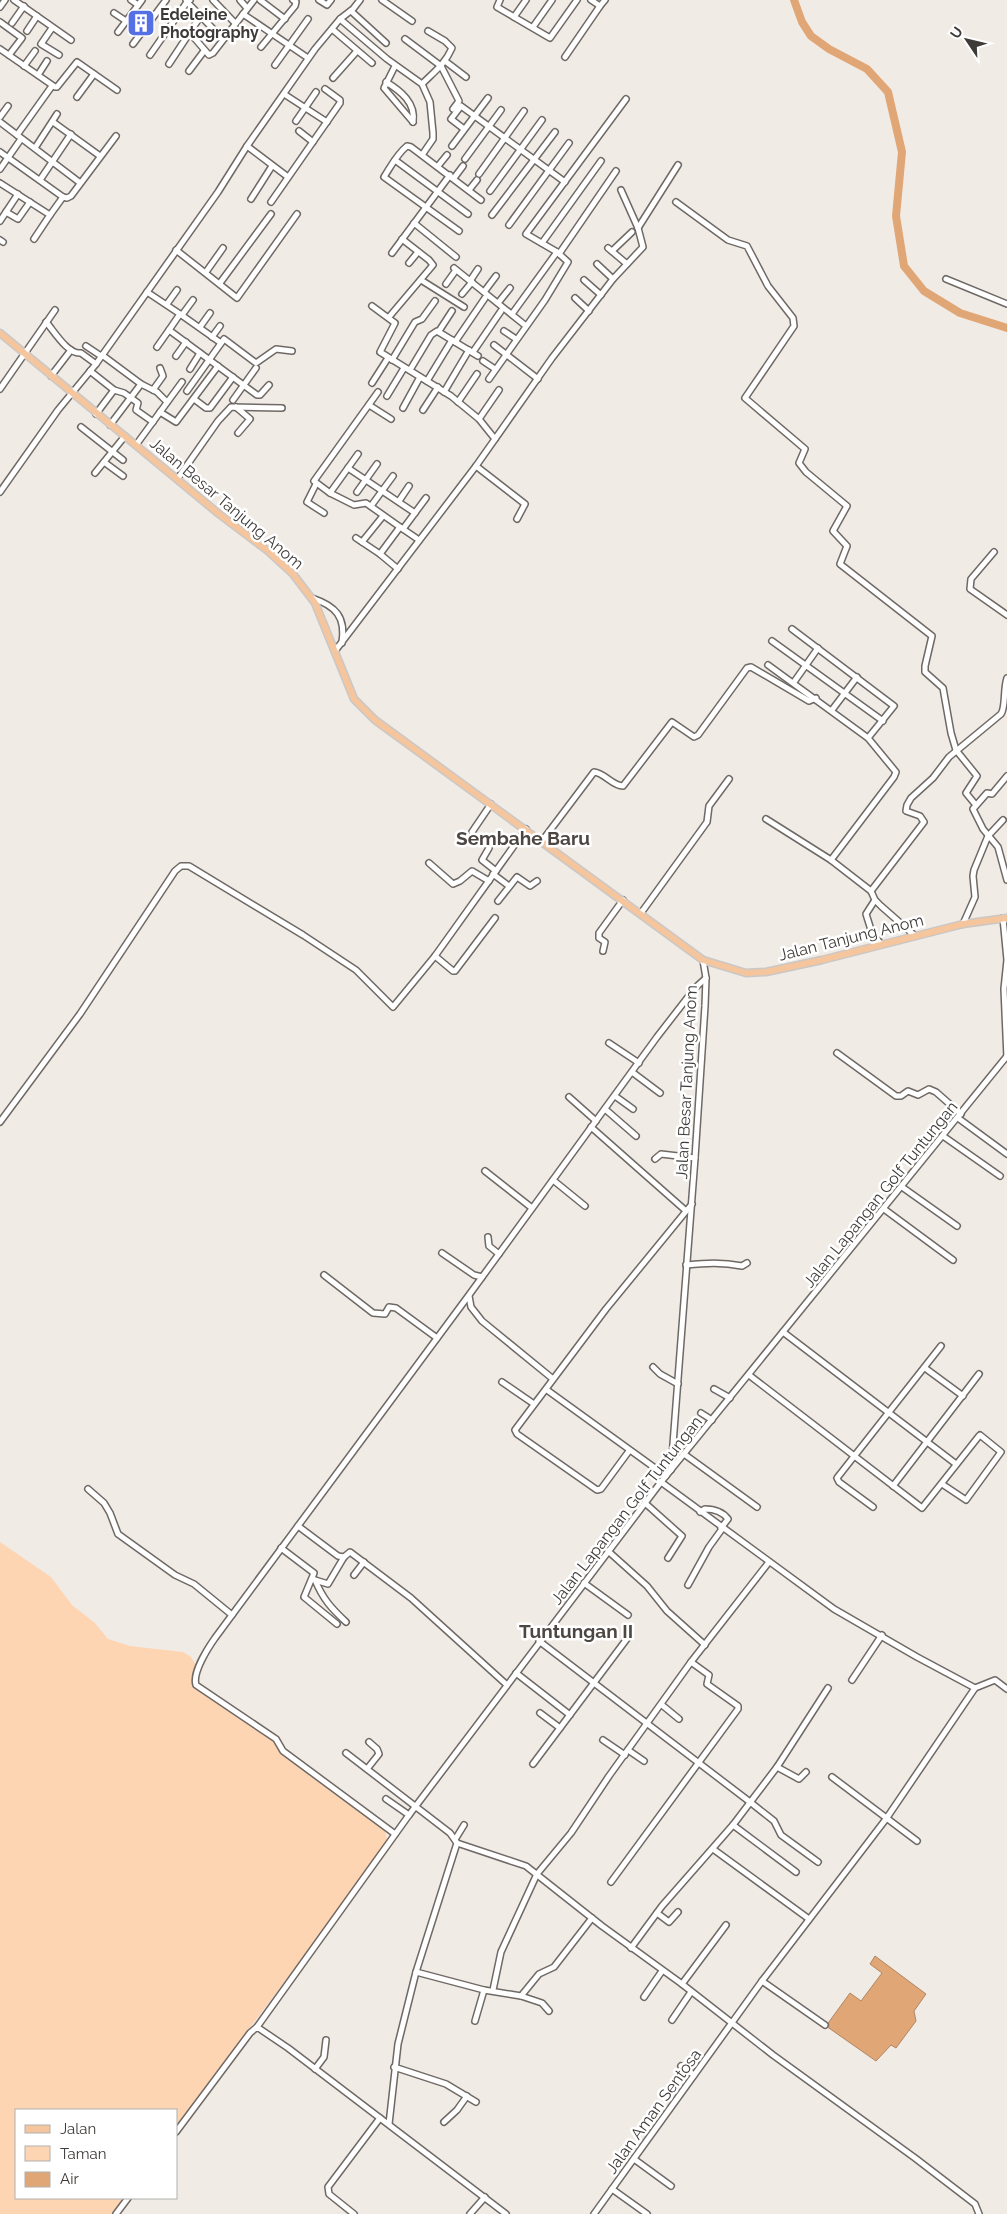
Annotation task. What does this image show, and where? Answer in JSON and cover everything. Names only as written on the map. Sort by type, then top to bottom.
[{"type":"main road","name":"Jalan Besar Tanjung Anom","points":[[0,333],[96,414],[178,478],[236,528],[268,551],[293,574],[312,598],[351,691],[360,706],[385,728],[703,960]]},
{"type":"main road","name":"Jalan Tanjung Anom","points":[[703,960],[746,973],[766,972],[822,960],[914,935],[963,924],[1005,918]]},
{"type":"street","points":[[0,7],[5,0]]},
{"type":"street","points":[[14,0],[71,40]]},
{"type":"street","points":[[131,0],[138,5]]},
{"type":"street","points":[[118,32],[142,0]]},
{"type":"street","points":[[133,44],[166,0]]},
{"type":"street","points":[[213,0],[235,23]]},
{"type":"street","points":[[240,0],[247,8]]},
{"type":"street","points":[[190,33],[209,55],[213,53],[254,0]]},
{"type":"street","points":[[260,0],[285,19]]},
{"type":"street","points":[[261,47],[295,6],[296,2],[294,0]]},
{"type":"street","points":[[320,0],[327,5],[331,0]]},
{"type":"street","points":[[0,492],[29,448],[102,356],[218,192],[247,146],[308,58],[340,19],[351,11],[360,0]]},
{"type":"street","points":[[382,0],[412,21]]},
{"type":"street","points":[[500,0],[497,7],[551,37],[577,0]]},
{"type":"street","points":[[514,17],[526,0]]},
{"type":"street","points":[[533,27],[552,0]]},
{"type":"street","points":[[591,0],[600,6]]},
{"type":"street","points":[[565,57],[605,0]]},
{"type":"street","points":[[150,55],[188,1],[200,17],[222,39]]},
{"type":"street","points":[[12,23],[24,6]]},
{"type":"street","points":[[351,11],[386,43]]},
{"type":"street","points":[[114,13],[126,21]]},
{"type":"street","points":[[243,14],[308,58]]},
{"type":"street","points":[[27,30],[37,16]]},
{"type":"street","points":[[169,64],[200,17]]},
{"type":"street","points":[[340,19],[395,66],[409,73],[422,84],[430,102],[433,134],[432,139],[422,154]]},
{"type":"street","points":[[275,65],[308,20]]},
{"type":"street","points":[[0,22],[22,38],[9,55]]},
{"type":"street","points":[[52,28],[41,44],[59,56]]},
{"type":"street","points":[[332,28],[372,63]]},
{"type":"street","points":[[422,84],[441,66],[452,48],[428,31]]},
{"type":"street","points":[[404,38],[441,66],[459,101],[454,109]]},
{"type":"street","points":[[0,49],[52,86],[57,87],[77,62],[117,90]]},
{"type":"street","points":[[189,71],[204,50]]},
{"type":"street","points":[[24,66],[35,51]]},
{"type":"street","points":[[333,78],[357,51]]},
{"type":"street","points":[[38,75],[47,61]]},
{"type":"street","points":[[445,61],[466,77]]},
{"type":"street","points":[[386,82],[402,91],[409,101],[413,122],[384,88],[386,82],[395,66]]},
{"type":"street","points":[[77,97],[94,74]]},
{"type":"street","points":[[0,169],[52,86]]},
{"type":"street","points":[[271,202],[338,106],[340,100],[325,89]]},
{"type":"street","points":[[296,121],[316,92]]},
{"type":"street","points":[[284,94],[327,122]]},
{"type":"street","points":[[452,146],[488,98]]},
{"type":"street","points":[[489,379],[567,267],[568,262],[558,253],[526,234],[626,99]]},
{"type":"street","points":[[0,117],[8,106]]},
{"type":"street","points":[[464,129],[451,119],[461,106],[565,182]]},
{"type":"street","points":[[466,158],[501,110]]},
{"type":"street","points":[[469,190],[524,111]]},
{"type":"street","points":[[35,148],[57,114]]},
{"type":"street","points":[[490,191],[542,120]]},
{"type":"street","points":[[0,122],[79,182]]},
{"type":"street","points":[[53,122],[100,156]]},
{"type":"street","points":[[299,131],[313,142]]},
{"type":"street","points":[[492,216],[554,132]]},
{"type":"street","points":[[40,180],[71,134]]},
{"type":"street","points":[[0,152],[67,198],[116,136]]},
{"type":"street","points":[[509,225],[569,143]]},
{"type":"street","points":[[247,146],[288,177]]},
{"type":"street","points":[[458,231],[384,177],[395,160],[407,146],[422,154],[481,200]]},
{"type":"street","points":[[438,166],[447,155]]},
{"type":"street","points":[[395,160],[468,214]]},
{"type":"street","points":[[542,243],[601,161]]},
{"type":"street","points":[[638,228],[678,165]]},
{"type":"street","points":[[251,199],[272,166]]},
{"type":"street","points":[[392,253],[438,191],[463,166]]},
{"type":"street","points":[[512,314],[558,253],[616,170]]},
{"type":"street","points":[[0,183],[50,215]]},
{"type":"street","points":[[335,651],[476,466],[589,310],[613,279],[643,247],[638,228],[621,190]]},
{"type":"street","points":[[0,221],[18,194]]},
{"type":"street","points":[[34,239],[63,197]]},
{"type":"street","points":[[6,212],[18,219],[30,202]]},
{"type":"street","points":[[676,202],[728,240],[747,246],[768,286],[793,318],[794,326],[745,398],[805,449],[799,463],[806,472],[847,506],[833,531],[847,546],[840,564],[932,636],[933,640],[924,666],[925,672],[944,688],[951,733],[956,750],[977,776],[966,794],[975,804]]},
{"type":"street","points":[[220,283],[271,214]]},
{"type":"street","points":[[176,250],[237,298],[297,214]]},
{"type":"street","points":[[414,224],[456,257]]},
{"type":"street","points":[[627,264],[610,250],[632,232]]},
{"type":"street","points":[[389,317],[433,264],[402,239]]},
{"type":"street","points":[[206,272],[224,248]]},
{"type":"street","points":[[409,263],[418,252]]},
{"type":"street","points":[[596,264],[613,279]]},
{"type":"street","points":[[446,284],[455,269],[526,326]]},
{"type":"street","points":[[462,294],[478,269]]},
{"type":"street","points":[[427,381],[496,276]]},
{"type":"street","points":[[946,279],[1007,304]]},
{"type":"street","points":[[421,280],[464,306]]},
{"type":"street","points":[[584,280],[602,295]]},
{"type":"street","points":[[498,303],[510,288]]},
{"type":"street","points":[[167,304],[177,290]]},
{"type":"street","points":[[147,292],[221,343]]},
{"type":"street","points":[[575,298],[589,310]]},
{"type":"street","points":[[157,347],[193,300]]},
{"type":"street","points":[[372,382],[415,322],[422,318],[435,301]]},
{"type":"street","points":[[372,306],[394,321],[395,326],[379,351],[438,387],[458,402],[479,419],[495,440]]},
{"type":"street","points":[[0,389],[55,310]]},
{"type":"street","points":[[387,396],[434,331],[438,331],[452,311]]},
{"type":"street","points":[[444,392],[501,312]]},
{"type":"street","points":[[200,328],[210,313]]},
{"type":"street","points":[[46,322],[70,350],[77,354],[81,353],[96,364]]},
{"type":"street","points":[[212,337],[220,326]]},
{"type":"street","points":[[169,330],[258,396],[269,385]]},
{"type":"street","points":[[438,331],[473,353]]},
{"type":"street","points":[[504,331],[516,339]]},
{"type":"street","points":[[187,391],[221,343],[226,339],[258,363],[276,349],[292,351]]},
{"type":"street","points":[[176,356],[186,342]]},
{"type":"street","points":[[494,345],[538,378]]},
{"type":"street","points":[[86,346],[141,384],[153,390],[166,402]]},
{"type":"street","points":[[51,376],[70,350]]},
{"type":"street","points":[[190,369],[200,353]]},
{"type":"street","points":[[483,361],[495,369]]},
{"type":"street","points":[[160,412],[176,422],[218,366]]},
{"type":"street","points":[[153,390],[163,376],[160,368]]},
{"type":"street","points":[[233,400],[256,368]]},
{"type":"street","points":[[90,371],[114,390],[131,397],[139,404],[136,410],[153,422]]},
{"type":"street","points":[[458,402],[477,374]]},
{"type":"street","points":[[403,408],[420,376]]},
{"type":"street","points":[[194,399],[206,408],[210,408],[233,378]]},
{"type":"street","points":[[136,445],[182,382]]},
{"type":"street","points":[[110,425],[141,384]]},
{"type":"street","points":[[423,410],[438,387]]},
{"type":"street","points":[[96,414],[114,390]]},
{"type":"street","points":[[479,419],[499,390]]},
{"type":"street","points":[[378,392],[314,479],[316,484],[354,505],[365,503],[371,506],[419,540]]},
{"type":"street","points":[[369,405],[391,419]]},
{"type":"street","points":[[235,407],[250,419],[238,433]]},
{"type":"street","points":[[178,478],[218,421],[229,409],[235,407],[282,408]]},
{"type":"street","points":[[81,427],[123,460]]},
{"type":"street","points":[[95,473],[125,436]]},
{"type":"street","points":[[330,493],[358,454]]},
{"type":"street","points":[[104,462],[123,476]]},
{"type":"street","points":[[357,492],[377,464]]},
{"type":"street","points":[[476,466],[525,504],[524,511],[517,519]]},
{"type":"street","points":[[348,468],[366,478],[415,513]]},
{"type":"street","points":[[371,506],[393,476]]},
{"type":"street","points":[[316,484],[306,502],[324,513]]},
{"type":"street","points":[[398,501],[409,486]]},
{"type":"street","points":[[380,554],[426,498]]},
{"type":"street","points":[[362,542],[384,516]]},
{"type":"street","points":[[356,538],[398,568]]},
{"type":"street","points":[[994,552],[972,580],[970,588],[1007,615]]},
{"type":"street","points":[[312,598],[331,607],[342,619],[344,628],[342,643]]},
{"type":"street","points":[[792,629],[894,706],[868,738]]},
{"type":"street","points":[[772,641],[807,664],[883,721]]},
{"type":"street","points":[[794,682],[818,648]]},
{"type":"street","points":[[768,665],[816,698],[868,738],[896,774],[831,860]]},
{"type":"street","points":[[542,841],[594,772],[599,773],[618,786],[623,786],[672,722],[694,737],[697,736],[747,668],[751,667],[810,701],[816,698]]},
{"type":"street","points":[[832,710],[857,677]]},
{"type":"street","points":[[871,891],[924,822],[920,816],[908,812],[907,804],[956,750],[1001,714],[1005,706],[1003,695],[1007,678]]},
{"type":"street","points":[[975,804],[981,802],[988,793],[992,794],[1007,776]]},
{"type":"street","points":[[640,913],[707,822],[709,806],[729,780]]},
{"type":"street","points":[[472,832],[491,804]]},
{"type":"street","points":[[975,804],[973,811],[988,836],[998,847],[1007,880]]},
{"type":"street","points":[[766,819],[831,860],[871,891],[875,900],[914,935]]},
{"type":"street","points":[[963,924],[975,897],[974,870],[988,836],[1003,820]]},
{"type":"street","points":[[0,1122],[80,1014],[175,871],[181,866],[189,866],[303,935],[356,970],[393,1007],[435,956],[526,830]]},
{"type":"street","points":[[490,848],[482,860],[509,886]]},
{"type":"street","points":[[429,864],[452,884],[460,882],[472,871],[489,881]]},
{"type":"street","points":[[498,901],[517,877],[530,886],[537,881]]},
{"type":"street","points":[[603,951],[605,942],[599,938],[599,933],[623,900]]},
{"type":"street","points":[[875,900],[866,914],[872,933],[881,944]]},
{"type":"street","points":[[435,956],[455,971],[495,918]]},
{"type":"street","points":[[1005,918],[1006,960],[1004,988],[1007,1058]]},
{"type":"street","name":"Jalan Besar Tanjung Anom","points":[[671,1470],[695,1158],[706,978],[703,960]]},
{"type":"street","points":[[395,1834],[283,1751],[276,1739],[196,1685],[195,1678],[205,1653],[232,1615],[470,1296],[591,1127],[695,988],[706,978]]},
{"type":"street","points":[[609,1043],[639,1063]]},
{"type":"street","points":[[838,1053],[896,1096],[901,1096],[908,1091],[918,1095],[929,1089],[936,1092],[960,1116],[1007,1154]]},
{"type":"street","name":"Jalan Lapangan Golf Tuntungan","points":[[178,2129],[250,2033],[257,2027],[409,1815],[661,1482],[1007,1058]]},
{"type":"street","points":[[632,1072],[660,1093]]},
{"type":"street","points":[[615,1096],[634,1109]]},
{"type":"street","points":[[569,1097],[596,1121]]},
{"type":"street","points":[[605,1109],[636,1136]]},
{"type":"street","points":[[591,1127],[685,1210]]},
{"type":"street","points":[[943,1136],[1000,1176]]},
{"type":"street","points":[[655,1159],[661,1154],[695,1158]]},
{"type":"street","points":[[485,1171],[532,1208]]},
{"type":"street","points":[[553,1180],[584,1206]]},
{"type":"street","points":[[902,1187],[957,1226]]},
{"type":"street","points":[[628,1450],[601,1489],[597,1490],[515,1433],[515,1430],[692,1203]]},
{"type":"street","points":[[884,1209],[953,1260]]},
{"type":"street","points":[[488,1237],[489,1246],[499,1254]]},
{"type":"street","points":[[442,1253],[474,1275],[482,1277]]},
{"type":"street","points":[[686,1265],[711,1262],[728,1262],[742,1266],[747,1264]]},
{"type":"street","points":[[324,1275],[373,1313],[385,1314],[389,1307],[396,1308],[437,1338]]},
{"type":"street","points":[[470,1296],[471,1307],[482,1321],[553,1379]]},
{"type":"street","points":[[783,1332],[956,1464]]},
{"type":"street","points":[[873,1507],[837,1478],[855,1458],[888,1413],[942,1346]]},
{"type":"street","points":[[653,1367],[660,1374],[678,1384]]},
{"type":"street","points":[[925,1368],[962,1396]]},
{"type":"street","points":[[893,1486],[979,1374]]},
{"type":"street","points":[[748,1375],[923,1508],[980,1435],[1001,1452],[966,1500],[942,1484]]},
{"type":"street","points":[[502,1382],[534,1404]]},
{"type":"street","points":[[714,1389],[730,1398]]},
{"type":"street","points":[[546,1390],[666,1476]]},
{"type":"street","points":[[701,1413],[712,1420]]},
{"type":"street","points":[[684,1454],[757,1507]]},
{"type":"street","points":[[661,1482],[834,1609],[975,1688],[995,1680],[1007,1689]]},
{"type":"street","points":[[88,1489],[104,1503],[118,1534],[174,1575],[194,1584],[202,1593],[232,1615]]},
{"type":"street","points":[[645,1503],[682,1536],[668,1558]]},
{"type":"street","points":[[688,1585],[708,1546],[728,1520],[717,1510],[708,1509],[700,1512]]},
{"type":"street","points":[[298,1526],[338,1556],[344,1557]]},
{"type":"street","points":[[281,1548],[314,1572],[314,1579],[320,1594],[346,1622]]},
{"type":"street","points":[[608,1551],[646,1586],[667,1611],[705,1645]]},
{"type":"street","points":[[314,1579],[328,1584],[344,1557],[350,1552],[411,1598],[507,1685]]},
{"type":"street","points":[[354,1575],[364,1562]]},
{"type":"street","points":[[493,1990],[501,1952],[537,1874],[571,1833],[626,1752],[662,1705],[691,1662],[769,1562]]},
{"type":"street","points":[[314,1579],[304,1593],[304,1597],[337,1624]]},
{"type":"street","points":[[584,1584],[628,1615]]},
{"type":"street","points":[[852,1680],[882,1635]]},
{"type":"street","points":[[533,1764],[629,1636]]},
{"type":"street","points":[[539,1641],[774,1821],[780,1835],[818,1862]]},
{"type":"street","points":[[611,1882],[738,1707],[707,1684],[710,1676],[691,1662]]},
{"type":"street","points":[[516,1673],[570,1715]]},
{"type":"street","points":[[631,1948],[657,1913],[713,1849],[778,1767],[828,1688]]},
{"type":"street","name":"Jalan Aman Sentosa","points":[[594,2214],[762,1981],[886,1819],[975,1688]]},
{"type":"street","points":[[662,1705],[679,1719]]},
{"type":"street","points":[[540,1713],[560,1728]]},
{"type":"street","points":[[603,1740],[644,1761]]},
{"type":"street","points":[[367,1769],[380,1754],[369,1742]]},
{"type":"street","points":[[346,1753],[456,1840],[524,1865],[537,1874],[631,1948],[682,1984],[817,2088],[915,2158],[975,2204],[980,2214]]},
{"type":"street","points":[[778,1767],[799,1779],[806,1772]]},
{"type":"street","points":[[832,1777],[917,1841]]},
{"type":"street","points":[[386,1799],[409,1815]]},
{"type":"street","points":[[733,1824],[796,1872]]},
{"type":"street","points":[[389,2124],[398,2044],[416,1972],[456,1840],[464,1825]]},
{"type":"street","points":[[713,1849],[809,1919]]},
{"type":"street","points":[[657,1913],[669,1922],[678,1912]]},
{"type":"street","points":[[521,1996],[539,1974],[554,1967],[592,1918]]},
{"type":"street","points":[[682,1984],[726,1925]]},
{"type":"street","points":[[644,1997],[662,1971]]},
{"type":"street","points":[[416,1972],[484,1990],[521,1996],[542,2003],[549,2012]]},
{"type":"street","points":[[762,1981],[825,2025]]},
{"type":"street","points":[[475,2021],[484,1990]]},
{"type":"street","points":[[672,2020],[691,1992]]},
{"type":"street","points":[[257,2027],[389,2124],[485,2197],[502,2213]]},
{"type":"street","points":[[315,2069],[324,2057],[326,2040]]},
{"type":"street","points":[[681,2066],[694,2075]]},
{"type":"street","points":[[394,2067],[446,2084],[476,2102]]},
{"type":"street","points":[[444,2122],[457,2110],[467,2096]]},
{"type":"street","points":[[354,2214],[329,2194],[328,2187],[380,2118]]},
{"type":"street","points":[[634,2159],[671,2186]]},
{"type":"street","points":[[612,2189],[648,2214]]},
{"type":"street","points":[[470,2214],[485,2197]]},
{"type":"street","points":[[116,2214],[127,2199]]},
{"type":"green space","points":[[0,1542],[51,1577],[72,1605],[95,1623],[108,1639],[130,1646],[183,1652],[191,1657],[197,1667],[192,1680],[194,1686],[273,1739],[279,1751],[380,1824],[385,1831],[388,1844],[178,2123],[178,2109],[15,2109],[15,2199],[123,2199],[111,2214],[0,2214]]},
{"type":"water","points":[[875,1956],[926,1994],[914,2011],[916,2021],[896,2048],[891,2045],[876,2061],[826,2026],[850,1993],[861,2001],[882,1973],[870,1964]]},
{"type":"waterway","points":[[794,0],[802,22],[811,36],[829,49],[867,69],[888,92],[902,152],[896,216],[904,266],[924,291],[960,313],[1007,328]]},
{"type":"place","name":"Edeleine Photography","points":[[141,23]]},
{"type":"district","name":"Sembahe Baru","points":[[523,838]]},
{"type":"district","name":"Tuntungan II","points":[[576,1631]]}]
